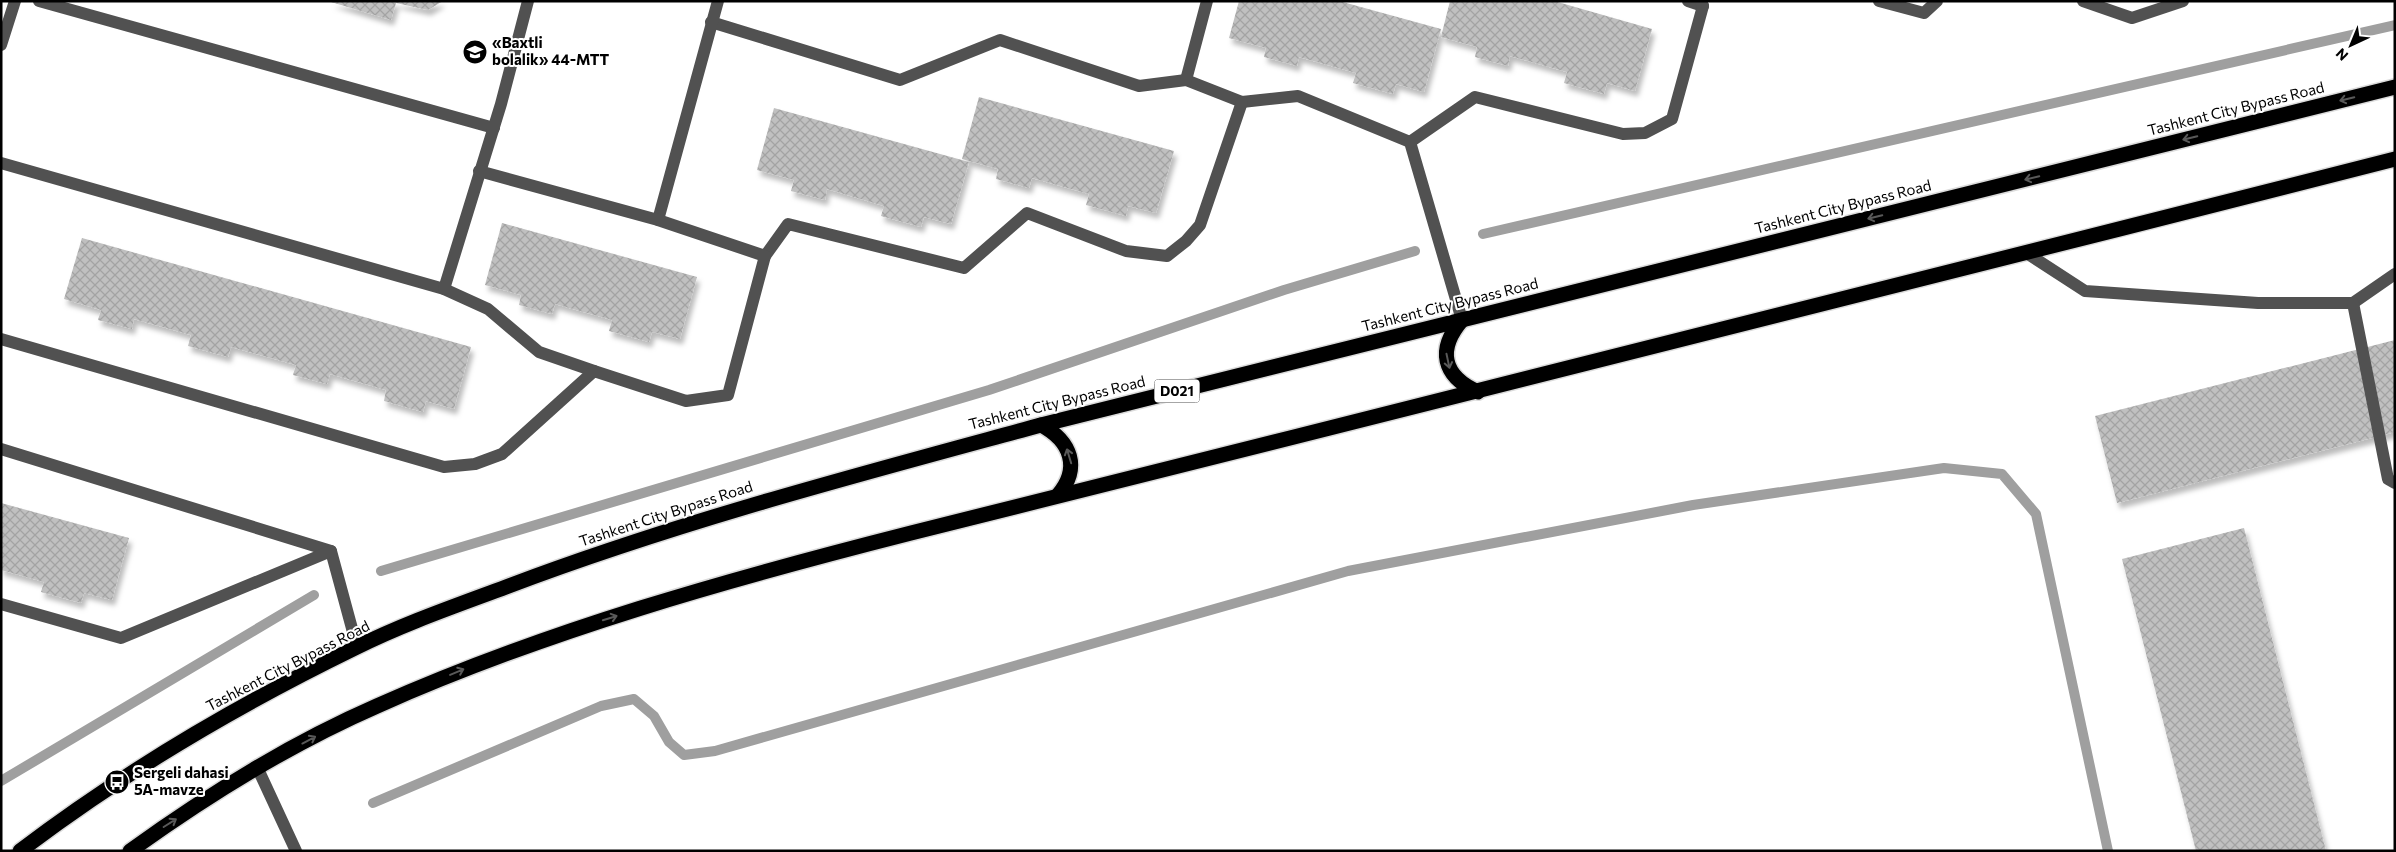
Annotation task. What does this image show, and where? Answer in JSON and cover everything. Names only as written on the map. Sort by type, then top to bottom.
[{"type":"highway","name":"Tashkent City Bypass Road","points":[[20,851],[56,824],[142,767],[225,717],[357,647],[569,564],[695,522],[822,484],[1041,425],[2395,87]]},
{"type":"highway","points":[[130,851],[156,832],[258,769],[305,742],[373,708],[473,666],[576,629],[703,589],[834,552],[1058,495],[1478,392],[2395,159]]},
{"type":"highway","points":[[1462,320],[1448,340],[1446,362],[1456,379],[1478,392]]},
{"type":"highway","points":[[1041,425],[1059,437],[1070,458],[1072,469],[1069,478],[1058,495]]},
{"type":"street","points":[[1,45],[15,1]]},
{"type":"street","points":[[39,1],[494,128]]},
{"type":"street","points":[[444,288],[494,128],[528,1]]},
{"type":"street","points":[[658,220],[718,1]]},
{"type":"street","points":[[1186,80],[1207,1]]},
{"type":"street","points":[[1410,142],[1475,97],[1623,134],[1645,133],[1672,119],[1702,3],[1688,1]]},
{"type":"street","points":[[1879,1],[1924,13],[1937,1]]},
{"type":"street","points":[[2083,1],[2132,18],[2183,1]]},
{"type":"street","points":[[711,22],[900,80],[1000,40],[1139,86],[1186,80],[1242,102],[1298,96],[1410,142]]},
{"type":"street","points":[[1,163],[444,288],[488,309],[539,352],[686,401],[728,395],[765,256],[788,224],[964,268],[1027,213],[1126,251],[1167,256],[1186,241],[1200,224],[1242,102]]},
{"type":"street","points":[[1410,142],[1462,320]]},
{"type":"street","points":[[479,171],[658,220],[765,256]]},
{"type":"street","points":[[2025,252],[2085,291],[2258,303],[2353,303],[2395,274]]},
{"type":"street","points":[[2353,303],[2388,479],[2395,483]]},
{"type":"street","points":[[1,339],[444,466],[475,464],[502,454],[594,371]]},
{"type":"street","points":[[1,449],[331,551]]},
{"type":"street","points":[[331,551],[357,647]]},
{"type":"street","points":[[1,604],[121,638],[331,551]]},
{"type":"street","points":[[258,769],[296,851]]},
{"type":"building","points":[[443,1],[428,10],[396,3],[391,20],[331,2]]},
{"type":"building","points":[[1239,1],[1339,1],[1441,29],[1424,92],[1396,84],[1393,94],[1353,83],[1356,73],[1299,57],[1297,66],[1264,57],[1266,48],[1229,38]]},
{"type":"building","points":[[1450,1],[1554,1],[1652,29],[1635,91],[1607,83],[1604,94],[1564,83],[1567,72],[1510,56],[1508,66],[1475,57],[1477,47],[1441,37]]},
{"type":"building","points":[[979,97],[1174,151],[1156,213],[1128,206],[1126,216],[1086,205],[1089,194],[1032,178],[1029,188],[996,179],[998,169],[962,159]]},
{"type":"building","points":[[774,108],[969,162],[951,224],[924,217],[921,227],[881,216],[884,206],[827,189],[825,200],[791,191],[794,180],[757,170]]},
{"type":"building","points":[[502,223],[697,277],[680,339],[652,332],[649,342],[609,331],[612,320],[555,304],[552,314],[519,305],[521,295],[485,285]]},
{"type":"building","points":[[82,238],[471,347],[454,409],[426,401],[423,412],[384,401],[386,390],[330,374],[327,384],[293,375],[296,365],[231,347],[228,357],[188,346],[191,335],[134,319],[132,329],[98,320],[101,310],[64,299]]},
{"type":"building","points":[[2395,340],[2395,432],[2117,503],[2095,416]]},
{"type":"building","points":[[1,503],[129,538],[112,600],[84,593],[81,603],[41,592],[44,582],[1,570]]},
{"type":"building","points":[[2244,528],[2326,851],[2196,851],[2122,559]]},
{"type":"waterway","points":[[1483,234],[2395,25]]},
{"type":"waterway","points":[[381,571],[989,390],[1284,290],[1415,251]]},
{"type":"waterway","points":[[373,803],[601,706],[634,699],[654,716],[669,742],[684,755],[715,751],[1348,571],[1693,505],[1944,468],[2002,474],[2036,514],[2108,851]]},
{"type":"waterway","points":[[1,781],[314,595]]},
{"type":"place","name":"«Baxtli bolalik» 44-MTT","points":[[475,52]]},
{"type":"place","name":"Sergeli dahasi 5A-mavze","points":[[117,782]]}]
